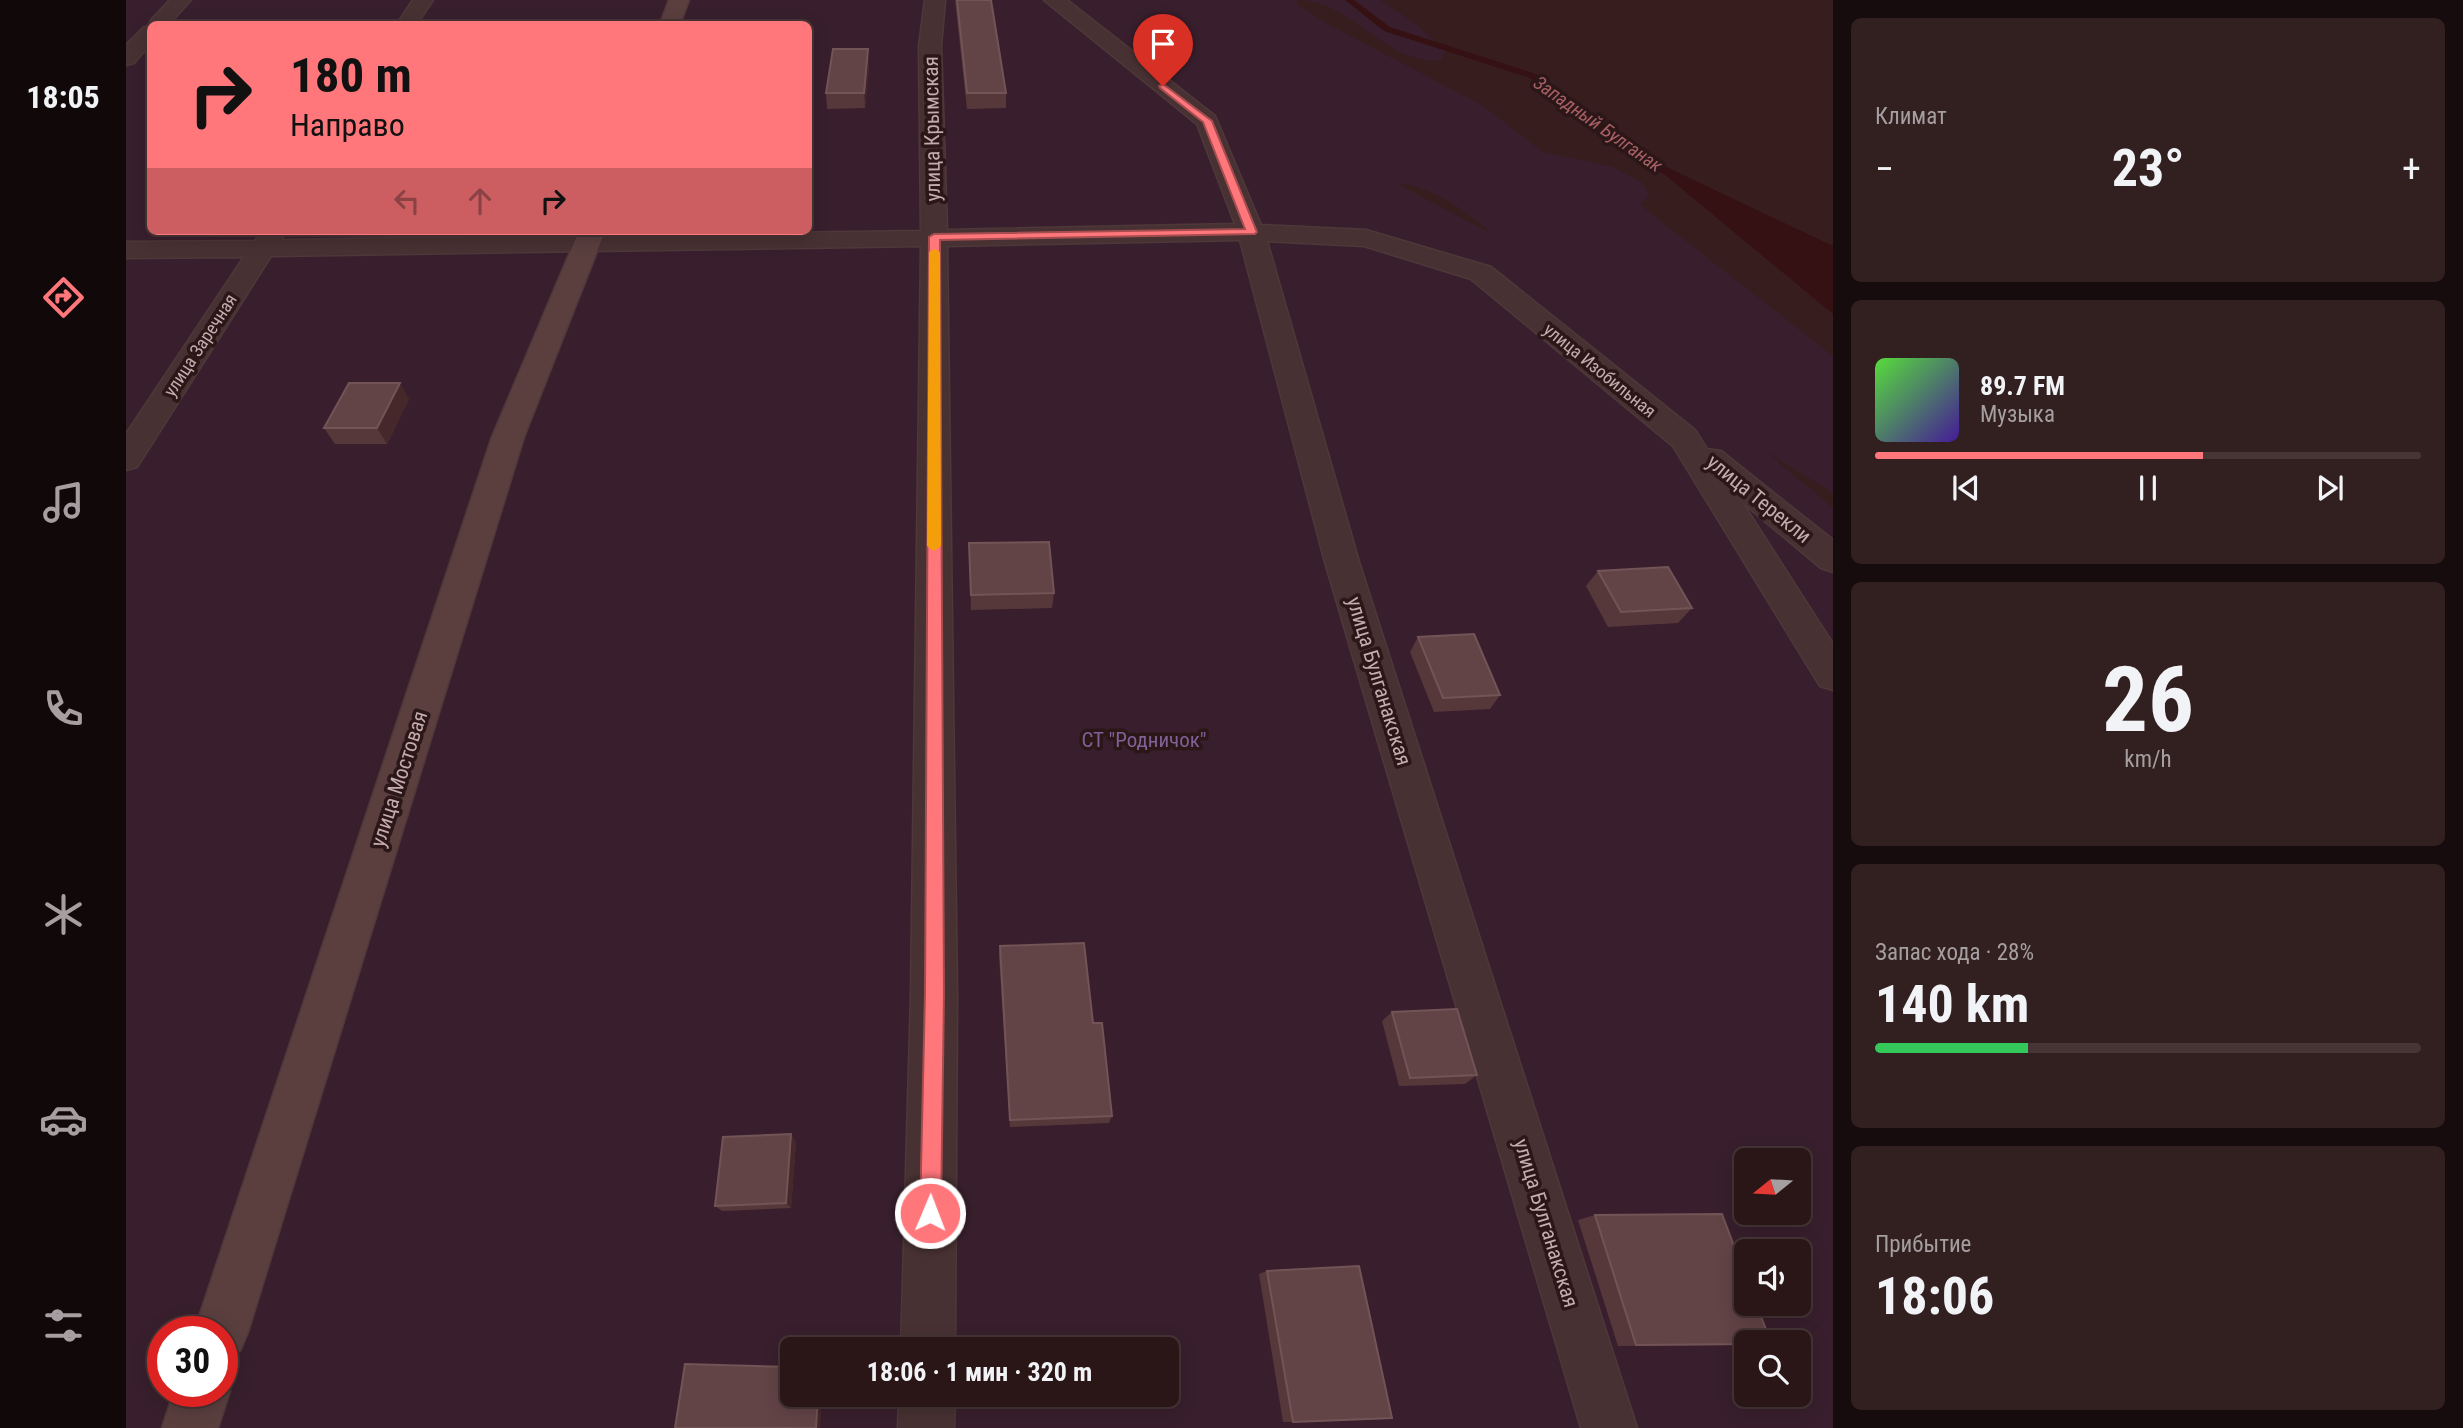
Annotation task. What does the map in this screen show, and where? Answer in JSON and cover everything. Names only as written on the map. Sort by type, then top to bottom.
[{"type":"street","points":[[161,21],[181,0]]},
{"type":"street","points":[[409,21],[423,0]]},
{"type":"street","points":[[671,21],[679,0]]},
{"type":"street","name":"улица Крымская","points":[[928,1337],[934,994],[934,237],[930,46],[935,0]]},
{"type":"street","name":"улица Булганакская","points":[[1054,0],[1207,121],[1251,232],[1342,562],[1609,1428]]},
{"type":"street","points":[[126,58],[147,35]]},
{"type":"street","name":"улица Изобильная","points":[[126,250],[268,239],[934,237],[1251,232],[1366,238],[1481,274],[1684,438],[1833,675]]},
{"type":"street","name":"улица Мостовая","points":[[226,1316],[508,437],[590,238]]},
{"type":"street","name":"улица Заречная","points":[[126,459],[268,239]]},
{"type":"street","name":"улица Терекли","points":[[1684,438],[1833,559]]},
{"type":"street","points":[[190,1428],[197,1407]]},
{"type":"street","points":[[926,1428],[927,1407]]},
{"type":"green space","name":"СТ \"Родничок\"","points":[[126,0],[1297,0],[1298,5],[1331,26],[1480,104],[1543,152],[1610,166],[1643,183],[1649,195],[1640,205],[1833,356],[1833,493],[1765,451],[1833,508],[1833,1428],[126,1428]],"holes":[[[1396,183],[1434,193],[1461,209],[1493,235]]]},
{"type":"green space","points":[[1304,0],[1380,0],[1417,25],[1445,51],[1441,60],[1410,56],[1383,42],[1344,15],[1324,5]]},
{"type":"shaded area","points":[[1641,155],[1833,246],[1833,314]]},
{"type":"building","points":[[957,0],[991,0],[1006,93],[967,93]]},
{"type":"building","points":[[833,49],[868,49],[864,93],[826,93]]},
{"type":"building","points":[[349,383],[400,383],[377,428],[324,428]]},
{"type":"building","points":[[1049,542],[1054,593],[971,595],[969,543]]},
{"type":"building","points":[[1668,567],[1692,608],[1621,612],[1598,571]]},
{"type":"building","points":[[1474,634],[1500,695],[1443,698],[1418,637]]},
{"type":"building","points":[[1084,943],[1093,1023],[1102,1023],[1112,1116],[1010,1120],[1000,946]]},
{"type":"building","points":[[1457,1009],[1477,1075],[1410,1078],[1392,1012]]},
{"type":"building","points":[[791,1134],[786,1203],[715,1206],[723,1137]]},
{"type":"building","points":[[1722,1214],[1734,1246],[1734,1316],[1761,1316],[1766,1330],[1734,1330],[1734,1344],[1636,1345],[1595,1215]]},
{"type":"building","points":[[1359,1266],[1392,1418],[1293,1422],[1267,1271]]},
{"type":"building","points":[[685,1364],[780,1367],[780,1407],[817,1407],[816,1428],[675,1428]]},
{"type":"waterway","name":"Западный Булганак","points":[[1349,0],[1387,29],[1533,76],[1617,140],[1664,171]]},
{"type":"slow traffic","points":[[934,252],[934,546]]},
{"type":"route","points":[[930,1213],[934,994],[934,237],[1251,232],[1207,121],[1163,86]]}]
